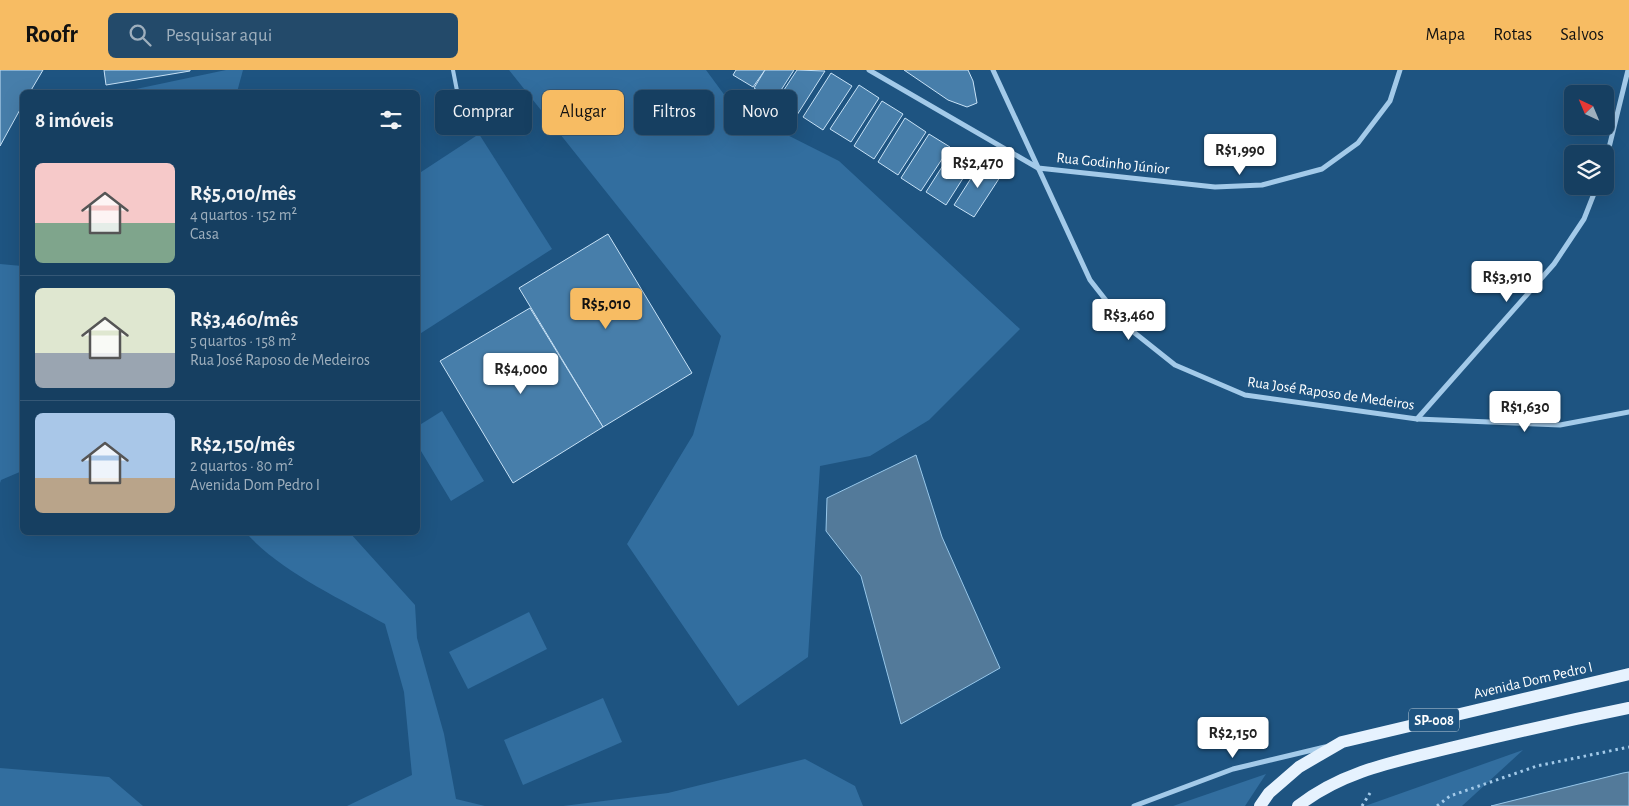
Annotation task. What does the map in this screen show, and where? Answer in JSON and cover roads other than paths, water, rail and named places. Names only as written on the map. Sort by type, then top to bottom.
[{"type":"main road","name":"Avenida Dom Pedro I","points":[[1260,806],[1269,793],[1299,767],[1342,742],[1629,674]]},
{"type":"main road","name":"SP-008","points":[[1298,806],[1333,782],[1370,768],[1532,728],[1629,708]]},
{"type":"street","points":[[870,70],[1038,168]]},
{"type":"street","name":"Rua José Raposo de Medeiros","points":[[993,70],[1090,280],[1126,326],[1175,365],[1244,395],[1417,419],[1560,425],[1629,412]]},
{"type":"street","name":"Rua Godinho Júnior","points":[[1038,168],[1215,187],[1262,185],[1322,170],[1358,143],[1390,101],[1400,70]]},
{"type":"street","points":[[1610,145],[1628,70]]},
{"type":"street","points":[[1417,419],[1554,264],[1584,219],[1593,195]]},
{"type":"street","points":[[1134,806],[1233,769],[1342,742]]},
{"type":"lane","points":[[453,70],[457,90]]}]
